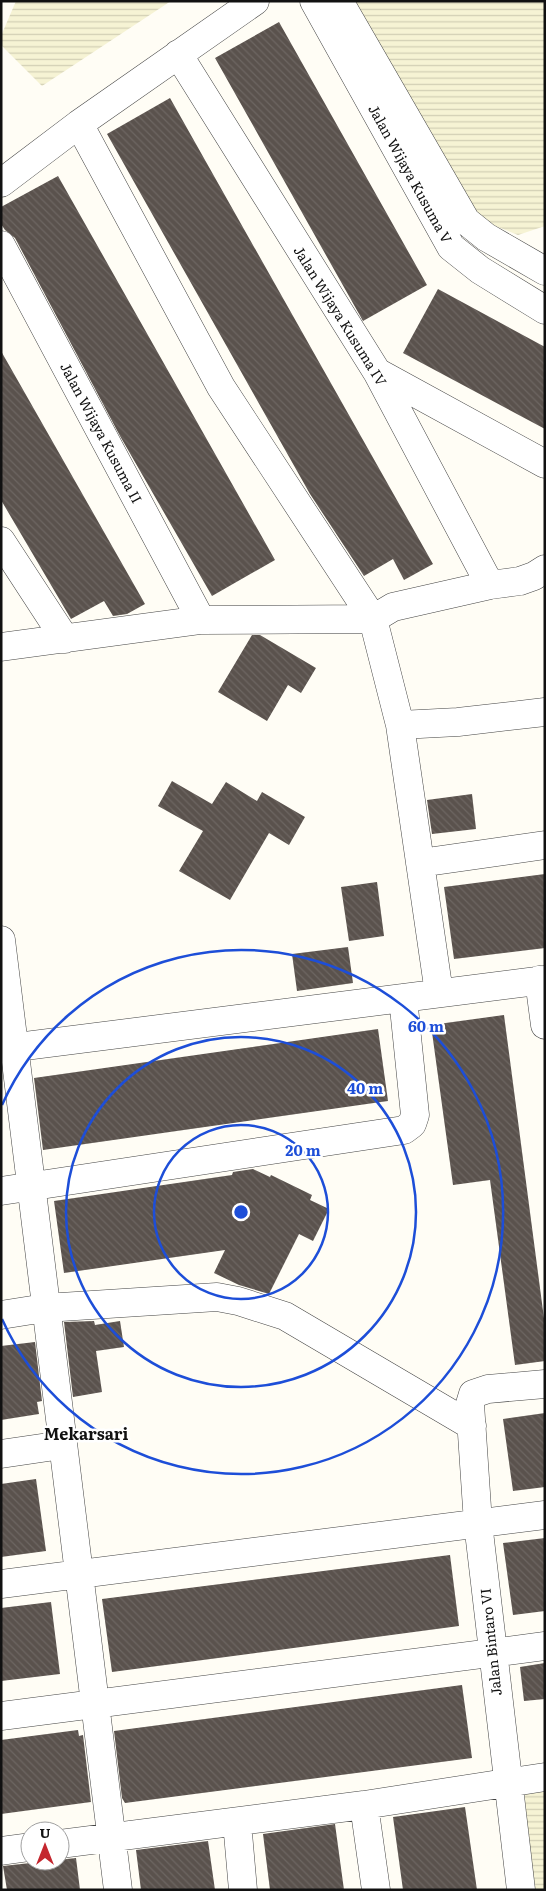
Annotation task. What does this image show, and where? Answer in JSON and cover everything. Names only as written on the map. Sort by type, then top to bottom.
[{"type":"street","points":[[1,183],[79,124],[255,1]]},
{"type":"street","name":"Jalan Wijaya Kusuma V","points":[[314,1],[451,246],[480,270],[545,310]]},
{"type":"street","points":[[339,1],[466,221],[486,237],[545,272]]},
{"type":"street","name":"Jalan Wijaya Kusuma IV","points":[[178,54],[377,372],[490,584]]},
{"type":"street","points":[[79,124],[221,387],[373,619],[400,725],[439,993]]},
{"type":"street","name":"Jalan Wijaya Kusuma II","points":[[1,245],[201,620]]},
{"type":"street","points":[[377,372],[545,464]]},
{"type":"street","points":[[1,541],[65,639]]},
{"type":"street","points":[[1,647],[201,620],[373,619],[393,607],[490,584],[527,579],[545,569]]},
{"type":"street","points":[[400,725],[458,722],[545,712]]},
{"type":"street","points":[[420,863],[545,845]]},
{"type":"street","points":[[1,940],[7,1048],[30,1187],[118,1890]]},
{"type":"street","points":[[7,1048],[542,980],[545,1025]]},
{"type":"street","points":[[1,1192],[404,1130],[412,1124],[416,1115],[403,998]]},
{"type":"street","points":[[1,1315],[45,1308],[217,1297],[238,1300],[286,1316],[472,1426]]},
{"type":"street","name":"Jalan Bintaro VI","points":[[521,1890],[478,1523],[470,1404],[474,1394],[488,1389],[545,1384]]},
{"type":"street","points":[[1,1454],[62,1445]]},
{"type":"street","points":[[1,1584],[79,1576],[545,1515]]},
{"type":"street","points":[[1,1716],[95,1706],[545,1646]]},
{"type":"street","points":[[70,1843],[364,1805],[545,1777]]},
{"type":"street","points":[[364,1805],[376,1890]]},
{"type":"street","points":[[237,1822],[243,1890]]},
{"type":"street","points":[[1,1850],[20,1849]]},
{"type":"shaded area","points":[[16,1],[171,1],[42,86],[1,45],[1,36]]},
{"type":"shaded area","points":[[350,1],[545,1],[545,226],[518,235],[465,214]]},
{"type":"shaded area","points":[[545,1782],[545,1890],[532,1890],[524,1785]]},
{"type":"building","points":[[279,22],[427,285],[363,321],[215,58]]},
{"type":"building","points":[[170,98],[433,564],[404,580],[393,559],[364,576],[310,494],[107,134]]},
{"type":"building","points":[[58,176],[275,560],[212,596],[120,436],[15,238],[1,224],[1,207]]},
{"type":"building","points":[[438,289],[545,347],[545,429],[403,353]]},
{"type":"building","points":[[1,351],[145,604],[127,614],[113,616],[104,601],[71,619],[1,500]]},
{"type":"building","points":[[252,635],[260,635],[316,668],[301,693],[288,685],[267,721],[218,692]]},
{"type":"building","points":[[172,781],[212,804],[226,782],[257,801],[262,792],[305,817],[289,845],[269,833],[230,900],[179,871],[203,831],[158,806]]},
{"type":"building","points":[[472,794],[476,829],[432,834],[427,800]]},
{"type":"building","points":[[545,874],[545,948],[454,959],[444,887]]},
{"type":"building","points":[[377,882],[384,936],[349,941],[341,887]]},
{"type":"building","points":[[348,947],[353,983],[297,991],[292,954]]},
{"type":"building","points":[[504,1015],[545,1326],[545,1361],[515,1365],[490,1180],[453,1185],[431,1025]]},
{"type":"building","points":[[378,1029],[388,1101],[43,1150],[34,1078]]},
{"type":"building","points":[[253,1169],[270,1177],[271,1175],[312,1195],[310,1200],[329,1209],[313,1241],[299,1234],[269,1294],[239,1285],[214,1273],[225,1250],[64,1273],[54,1201],[232,1175],[233,1172]]},
{"type":"building","points":[[94,1321],[95,1325],[120,1321],[124,1347],[96,1351],[102,1392],[73,1397],[64,1322]]},
{"type":"building","points":[[35,1342],[42,1401],[37,1402],[39,1414],[1,1420],[1,1346]]},
{"type":"building","points":[[545,1413],[545,1487],[513,1491],[503,1419]]},
{"type":"building","points":[[36,1479],[46,1551],[1,1557],[1,1484]]},
{"type":"building","points":[[545,1538],[545,1611],[513,1615],[503,1543]]},
{"type":"building","points":[[450,1555],[459,1626],[112,1672],[102,1599]]},
{"type":"building","points":[[51,1602],[60,1674],[1,1681],[1,1608]]},
{"type":"building","points":[[545,1663],[545,1699],[524,1701],[520,1667]]},
{"type":"building","points":[[462,1685],[472,1758],[125,1803],[122,1798],[114,1731]]},
{"type":"building","points":[[78,1730],[79,1736],[83,1735],[91,1802],[1,1814],[1,1740]]},
{"type":"building","points":[[465,1807],[477,1890],[403,1890],[393,1817]]},
{"type":"building","points":[[335,1824],[344,1890],[270,1890],[263,1834]]},
{"type":"building","points":[[208,1841],[215,1890],[141,1890],[136,1850]]},
{"type":"building","points":[[76,1858],[80,1890],[7,1890],[3,1866],[20,1864],[20,1871],[70,1871],[70,1859]]},
{"type":"district","name":"Mekarsari","points":[[86,1434]]}]
